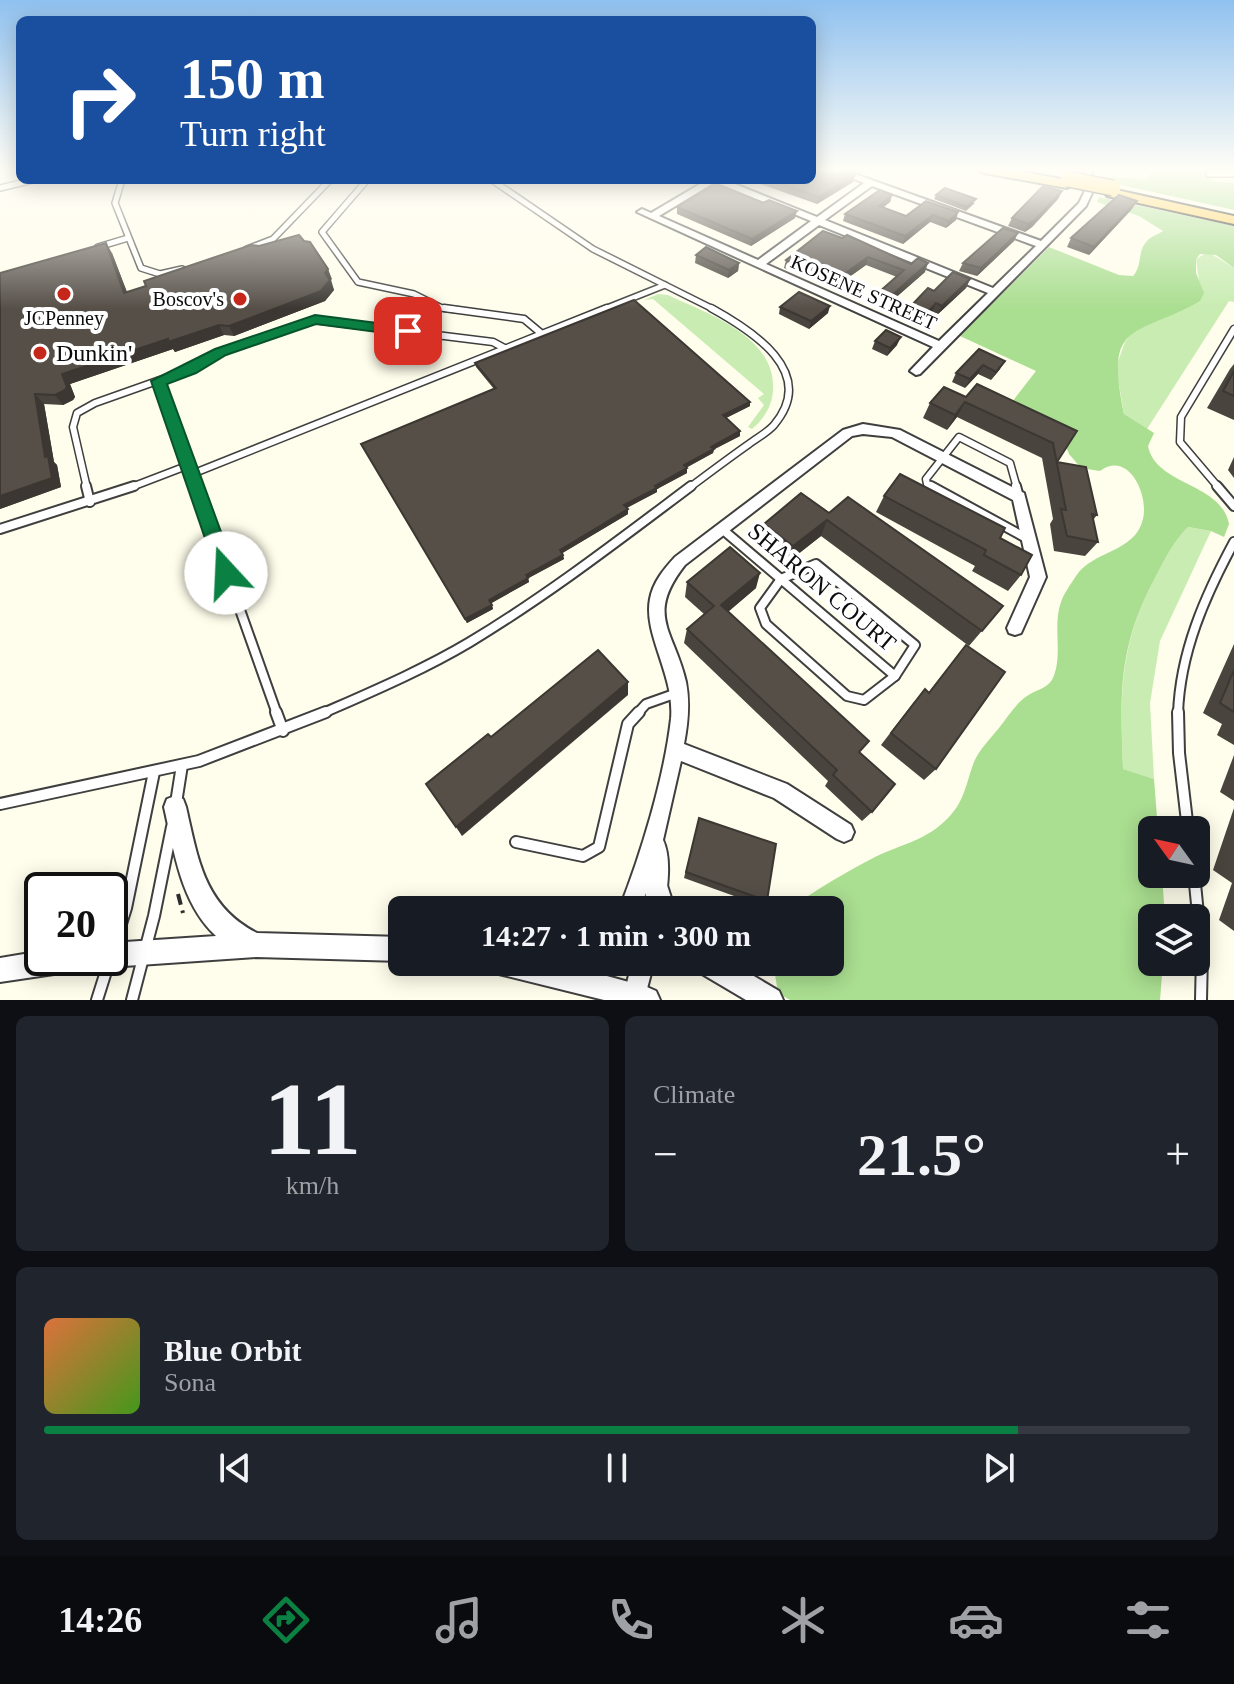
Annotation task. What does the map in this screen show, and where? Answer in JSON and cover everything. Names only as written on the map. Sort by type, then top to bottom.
[{"type":"street","name":"KOSENE STREET","points":[[651,216],[941,346]]},
{"type":"street","points":[[805,216],[995,292]]},
{"type":"street","points":[[759,264],[825,216]]},
{"type":"street","points":[[961,216],[1043,245]]},
{"type":"street","points":[[916,371],[1071,216]]},
{"type":"street","points":[[634,896],[655,838],[680,712],[677,674],[659,635],[655,613],[658,592],[665,576],[680,561],[848,433],[878,429],[895,433],[1019,497],[1038,577],[1015,628]]},
{"type":"street","points":[[674,749],[780,791],[844,832]]},
{"type":"street","points":[[175,807],[203,903],[226,929],[256,945]]},
{"type":"street","points":[[655,838],[658,896]]},
{"type":"street","points":[[128,952],[256,945],[388,949]]},
{"type":"street","points":[[0,970],[24,966]]},
{"type":"street","points":[[563,976],[639,999],[641,976]]},
{"type":"street","points":[[730,976],[770,1000]]},
{"type":"lane","points":[[120,216],[144,271],[163,274],[192,265]]},
{"type":"lane","points":[[234,253],[271,240],[295,216]]},
{"type":"lane","points":[[336,216],[322,232],[358,282],[414,294],[442,308],[524,319],[542,334]]},
{"type":"lane","points":[[0,804],[182,765],[283,731],[394,682],[495,627],[729,461],[774,425],[783,411],[787,392],[784,371],[773,351],[749,328],[591,247],[550,216]]},
{"type":"lane","points":[[91,249],[128,238]]},
{"type":"lane","points":[[0,529],[191,469],[665,285]]},
{"type":"lane","points":[[90,502],[73,427],[75,417],[90,405],[191,369],[220,352],[315,320],[493,342],[506,349]]},
{"type":"lane","points":[[1234,329],[1181,417],[1180,442],[1234,506]]},
{"type":"lane","points":[[158,381],[283,731]]},
{"type":"lane","points":[[1019,497],[1010,463],[959,437],[926,479],[927,484],[1029,539]]},
{"type":"lane","name":"SHARON COURT","points":[[722,529],[895,676]]},
{"type":"lane","points":[[1187,816],[1178,732],[1181,678],[1187,647],[1234,542]]},
{"type":"lane","points":[[816,564],[915,645],[895,676],[864,700],[847,696],[766,624],[760,608],[781,579],[816,564]]},
{"type":"lane","points":[[516,842],[583,856],[594,852],[599,847],[628,724],[646,704],[679,692]]},
{"type":"lane","points":[[132,1000],[145,951],[182,765]]},
{"type":"lane","points":[[128,898],[154,772]]},
{"type":"lane","points":[[1195,888],[1202,954],[1201,1000]]},
{"type":"lane","points":[[97,1000],[104,976]]},
{"type":"path","points":[[178,894],[183,913]]},
{"type":"green space","points":[[1138,216],[1186,216],[1234,226],[1234,268],[1216,255],[1200,254],[1196,259],[1196,273],[1204,293],[1200,301],[1130,336],[1122,346],[1118,361],[1124,414],[1154,433],[1148,446],[1153,459],[1163,469],[1214,500],[1224,510],[1229,524],[1224,537],[1188,527],[1178,539],[1143,603],[1134,626],[1124,671],[1123,769],[1154,779],[1157,816],[1138,816],[1138,888],[1163,888],[1164,904],[1138,904],[1138,976],[1162,976],[1160,1000],[790,1000],[778,993],[775,976],[844,976],[844,896],[808,896],[864,863],[923,837],[949,817],[962,798],[974,762],[982,749],[1019,703],[1052,680],[1057,661],[1057,621],[1062,599],[1070,585],[1083,567],[1132,539],[1143,519],[1143,498],[1127,470],[1119,466],[1100,471],[1081,468],[1069,454],[1063,439],[1012,402],[1036,371],[960,336],[1049,247],[1119,275],[1133,276],[1144,245],[1163,231]]},
{"type":"green space","points":[[1208,252],[1234,268],[1234,302],[1229,301],[1147,429],[1124,414],[1116,367],[1125,342],[1133,331],[1158,319],[1199,282],[1196,259]]},
{"type":"green space","points":[[658,294],[668,295],[718,318],[762,352],[770,368],[773,392],[768,410],[752,429],[748,427],[764,405],[758,398],[764,394],[653,299],[644,300]]},
{"type":"green space","points":[[1188,527],[1211,531],[1160,641],[1150,703],[1154,779],[1123,769],[1124,671],[1143,602],[1170,551]]},
{"type":"building","points":[[697,216],[790,216],[752,239]]},
{"type":"building","points":[[850,216],[932,216],[905,236]]},
{"type":"building","points":[[935,216],[954,216],[949,221]]},
{"type":"building","points":[[1014,216],[1039,216],[1028,224],[1012,218]]},
{"type":"building","points":[[1096,216],[1123,216],[1094,247],[1071,238]]},
{"type":"building","points":[[1003,228],[1018,233],[981,268],[963,263]]},
{"type":"building","points":[[823,231],[842,238],[847,235],[911,264],[918,258],[928,263],[889,298],[878,293],[904,270],[868,257],[840,277],[810,264],[805,268],[786,260]]},
{"type":"building","points":[[299,235],[310,242],[328,269],[325,273],[330,280],[321,291],[229,326],[219,325],[168,342],[168,339],[62,374],[67,387],[65,390],[55,395],[35,394],[45,457],[48,456],[52,478],[0,496],[0,273],[106,243],[124,293],[146,286],[144,281],[251,245],[259,246]]},
{"type":"building","points":[[706,247],[739,263],[729,270],[696,255]]},
{"type":"building","points":[[953,272],[970,279],[942,306],[936,303],[926,314],[910,307],[928,288],[934,291]]},
{"type":"building","points":[[799,292],[830,306],[811,321],[780,307]]},
{"type":"building","points":[[634,300],[750,402],[723,415],[740,431],[684,465],[687,468],[655,486],[657,488],[624,505],[628,509],[560,550],[563,555],[526,575],[528,578],[489,600],[492,605],[465,619],[361,444],[496,388],[475,363]]},
{"type":"building","points":[[886,330],[901,337],[890,348],[875,341]]},
{"type":"building","points":[[979,349],[1005,361],[996,372],[983,365],[970,379],[956,373]]},
{"type":"building","points":[[1234,371],[1234,396],[1223,391]]},
{"type":"building","points":[[977,384],[1077,431],[1057,462],[1086,467],[1097,515],[1092,514],[1098,542],[1067,536],[1061,509],[1066,510],[1053,443],[965,402],[955,415],[930,403],[944,387],[966,397]]},
{"type":"building","points":[[900,474],[1005,528],[1000,538],[1032,555],[1021,575],[984,555],[986,550],[884,496]]},
{"type":"building","points":[[801,493],[829,513],[848,497],[1003,606],[982,631],[827,520],[793,546],[764,524]]},
{"type":"building","points":[[730,547],[760,573],[721,605],[869,741],[859,752],[895,784],[872,812],[833,775],[837,770],[687,629],[714,606],[687,582]]},
{"type":"building","points":[[966,645],[1005,672],[936,769],[891,733],[925,689],[929,693]]},
{"type":"building","points":[[598,650],[628,682],[456,827],[426,784],[488,734],[491,737]]},
{"type":"building","points":[[1234,670],[1234,712],[1220,703]]},
{"type":"building","points":[[699,818],[776,844],[768,896],[753,896],[686,872]]},
{"type":"place","name":"JCPenney","points":[[64,294]]},
{"type":"place","name":"Boscov's","points":[[240,299]]},
{"type":"place","name":"Dunkin'","points":[[40,353]]},
{"type":"route","points":[[226,573],[158,381],[191,369],[220,352],[315,320],[408,331]]}]
